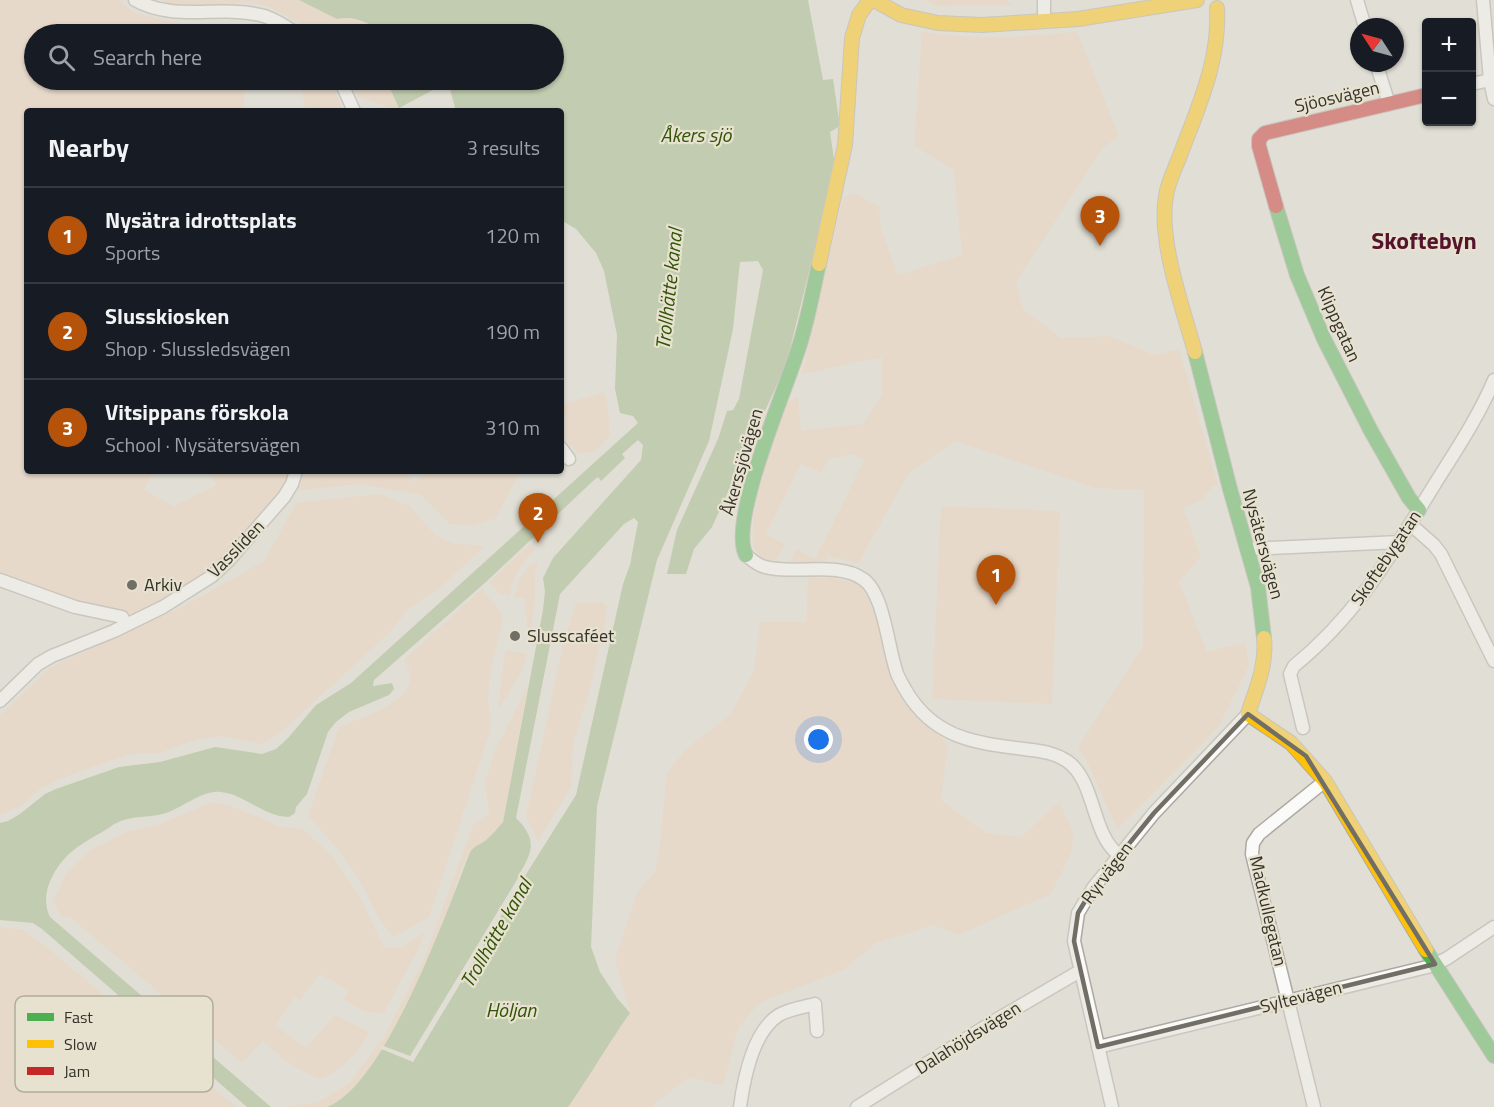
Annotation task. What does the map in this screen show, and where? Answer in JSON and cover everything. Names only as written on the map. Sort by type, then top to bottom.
[{"type":"street","points":[[135,0],[160,10],[180,13],[262,15],[279,24]]},
{"type":"street","points":[[872,0],[883,8],[910,19],[967,26],[1117,14],[1197,0]]},
{"type":"street","name":"Åkerssjövägen","points":[[872,0],[860,15],[852,38],[845,145],[798,352],[762,450],[741,531],[742,548],[746,555],[766,568],[824,569],[854,574],[863,579],[877,598],[898,676],[913,701],[931,720],[949,733],[972,742],[1046,751],[1069,763],[1078,773],[1109,845],[1119,855]]},
{"type":"street","points":[[1044,0],[1044,21]]},
{"type":"street","points":[[1204,0],[1209,7],[1221,4]]},
{"type":"street","points":[[1357,0],[1362,18]]},
{"type":"street","points":[[1483,0],[1490,80],[1494,99]]},
{"type":"street","name":"Nysätersvägen","points":[[1221,4],[1218,47],[1170,179],[1165,200],[1165,222],[1173,268],[1258,587],[1265,649],[1263,669],[1248,714]]},
{"type":"street","points":[[1379,72],[1389,104]]},
{"type":"street","points":[[1476,83],[1490,80]]},
{"type":"street","points":[[345,90],[353,108]]},
{"type":"street","name":"Sjöosvägen","points":[[1259,140],[1265,133],[1422,96]]},
{"type":"street","name":"Klippgatan","points":[[1259,140],[1269,180],[1312,315],[1336,365],[1409,498],[1419,510]]},
{"type":"street","name":"Skoftebygatan","points":[[1303,728],[1290,674],[1294,666],[1337,626],[1361,599],[1400,542],[1487,397],[1494,380]]},
{"type":"street","points":[[564,452],[569,459]]},
{"type":"street","name":"Vassliden","points":[[0,701],[38,664],[163,607],[195,588],[221,568],[284,497],[295,474]]},
{"type":"street","points":[[1410,524],[1441,554],[1494,661]]},
{"type":"street","points":[[1247,549],[1400,542]]},
{"type":"street","points":[[0,580],[75,607],[122,617],[126,624]]},
{"type":"street","points":[[1248,714],[1277,731],[1306,756],[1325,781],[1435,964],[1494,1056]]},
{"type":"street","name":"Ryrvägen","points":[[1112,1107],[1074,942],[1078,913],[1093,888],[1154,813],[1248,714]]},
{"type":"street","name":"Madkullegatan","points":[[1314,1107],[1252,854],[1253,843],[1259,834],[1325,781]]},
{"type":"street","name":"Syltevägen","points":[[1098,1047],[1435,964],[1494,927]]},
{"type":"street","name":"Dalahöjdsvägen","points":[[857,1107],[996,1020],[1080,972]]},
{"type":"street","points":[[740,1107],[752,1055],[760,1034],[768,1023],[781,1014],[815,1004],[817,1031]]},
{"type":"highlighted area","points":[[1248,714],[1306,756],[1435,964],[1098,1047],[1074,941],[1078,913],[1093,888],[1154,813]]},
{"type":"shaded area","points":[[0,0],[119,0],[134,13],[182,24],[24,24],[24,90],[243,90],[245,108],[24,108],[24,474],[152,474],[144,490],[174,506],[217,485],[209,474],[287,474],[283,489],[241,540],[209,572],[160,602],[135,614],[78,602],[0,575]]},
{"type":"shaded area","points":[[163,0],[299,0],[337,18],[344,17],[370,24],[301,24],[269,7],[249,2],[204,6],[166,3]]},
{"type":"shaded area","points":[[924,0],[1007,0],[1012,5],[938,6]]},
{"type":"shaded area","points":[[1077,31],[1119,136],[1102,149],[1016,282],[1023,310],[1062,338],[1109,336],[1154,355],[1179,349],[1218,485],[1213,486],[1201,501],[1183,508],[1201,557],[1179,581],[1207,652],[1245,642],[1249,666],[1219,726],[1117,829],[1089,765],[1078,747],[1143,646],[1144,490],[1096,488],[955,441],[909,473],[858,563],[828,556],[823,566],[799,565],[789,562],[796,549],[815,559],[864,460],[852,454],[829,459],[821,473],[801,464],[766,534],[785,544],[776,560],[766,561],[756,551],[753,539],[753,522],[762,478],[787,403],[798,397],[801,431],[863,424],[882,395],[882,357],[802,374],[843,197],[854,193],[879,206],[881,229],[898,275],[962,255],[954,170],[914,146],[922,32],[999,37]]},
{"type":"shaded area","points":[[301,90],[335,90],[342,108],[305,108]]},
{"type":"shaded area","points":[[354,90],[391,90],[399,108],[390,108],[359,97]]},
{"type":"shaded area","points":[[604,392],[610,436],[594,452],[577,453],[567,441],[564,404]]},
{"type":"shaded area","points":[[303,474],[406,474],[413,482],[425,474],[518,474],[496,518],[472,526],[450,524],[420,494],[359,484],[299,490]]},
{"type":"shaded area","points":[[380,494],[410,506],[436,536],[453,543],[485,546],[439,588],[407,610],[391,631],[279,734],[262,744],[221,736],[198,739],[160,753],[130,754],[64,777],[40,789],[22,805],[0,815],[0,715],[51,667],[184,606],[264,561],[296,503]]},
{"type":"shaded area","points":[[941,506],[1060,511],[1052,704],[932,699]]},
{"type":"shaded area","points":[[530,544],[535,549],[519,570],[510,595],[500,593],[489,582]]},
{"type":"shaded area","points":[[539,563],[535,571],[531,628],[527,627],[525,598],[514,598],[520,578],[531,564]]},
{"type":"shaded area","points":[[808,577],[834,578],[859,584],[874,609],[889,667],[903,702],[948,744],[941,800],[986,833],[1021,837],[1059,802],[1073,831],[1072,851],[1051,894],[958,935],[933,925],[876,943],[843,970],[759,1003],[738,1028],[723,1086],[690,1077],[655,1103],[654,1107],[568,1107],[630,1013],[615,959],[638,891],[655,872],[667,773],[685,750],[731,714],[754,670],[760,622],[806,622]]},
{"type":"shaded area","points":[[482,589],[500,611],[503,620],[491,668],[488,697],[491,728],[429,917],[394,937],[380,919],[351,867],[308,816],[339,727],[384,708],[404,693],[409,684],[410,673],[404,660]]},
{"type":"shaded area","points":[[602,602],[607,607],[604,629],[587,699],[573,743],[571,787],[538,841],[526,816],[564,641],[576,603]]},
{"type":"shaded area","points":[[506,650],[527,654],[521,673],[498,710],[502,671]]},
{"type":"shaded area","points":[[528,685],[503,822],[489,839],[470,852],[429,956],[382,1049],[364,1075],[346,1095],[327,1107],[284,1107],[318,1102],[349,1083],[384,1037],[425,957],[473,825],[489,815],[485,782],[494,752]]},
{"type":"shaded area","points":[[212,802],[234,807],[281,827],[303,829],[332,856],[360,897],[384,948],[402,948],[425,931],[419,948],[383,1014],[364,1011],[344,1000],[349,991],[320,974],[300,1000],[295,997],[275,1025],[306,1048],[335,1015],[369,1032],[350,1060],[337,1070],[321,1079],[290,1063],[263,1041],[242,1063],[213,1038],[213,996],[163,996],[69,916],[62,918],[53,902],[66,874],[88,851],[127,832],[160,824]]},
{"type":"shaded area","points":[[0,927],[23,930],[104,996],[15,996],[15,1092],[213,1092],[213,1088],[236,1107],[0,1107]]},
{"type":"water","points":[[299,0],[808,0],[823,80],[833,79],[840,126],[830,132],[835,166],[786,365],[712,527],[694,549],[686,574],[667,574],[677,530],[718,439],[727,411],[733,410],[739,399],[763,270],[758,261],[740,262],[733,329],[709,441],[657,560],[597,806],[591,947],[600,972],[630,1013],[568,1107],[327,1107],[349,1092],[371,1066],[392,1032],[447,913],[470,852],[484,842],[503,822],[543,610],[545,591],[543,578],[553,558],[641,460],[643,445],[638,440],[622,454],[625,458],[601,481],[598,477],[594,480],[487,581],[374,680],[373,686],[392,683],[394,689],[389,695],[349,712],[328,732],[307,794],[296,807],[295,813],[289,817],[280,816],[230,794],[214,792],[200,796],[166,813],[116,823],[84,842],[65,858],[58,866],[48,886],[46,897],[50,917],[142,996],[119,996],[33,923],[0,920],[0,823],[20,814],[45,794],[119,767],[160,762],[215,747],[262,754],[276,749],[316,705],[351,683],[638,423],[633,416],[620,413],[615,389],[617,335],[604,271],[596,253],[576,229],[564,222],[564,108],[455,108],[450,90],[564,90],[564,24],[369,24],[343,18],[337,19]],"holes":[[[634,518],[638,522],[630,565],[623,584],[576,795],[525,876],[520,873],[528,858],[531,844],[527,832],[516,818],[560,594],[624,524]]]},
{"type":"water","points":[[391,90],[433,90],[399,108]]},
{"type":"water","points":[[213,1057],[271,1107],[247,1107],[213,1077]]},
{"type":"pier","points":[[521,873],[525,876],[413,1062],[379,1048],[381,1045],[410,1056]]},
{"type":"traffic: fast","points":[[1276,206],[1297,275],[1324,339],[1371,431],[1409,498],[1419,510]]},
{"type":"traffic: fast","points":[[746,555],[743,539],[751,487],[801,342],[819,264]]},
{"type":"traffic: fast","points":[[1195,352],[1258,587],[1264,638]]},
{"type":"traffic: fast","points":[[1426,950],[1494,1056]]},
{"type":"traffic: slow","points":[[819,264],[845,145],[852,38],[859,15],[870,0]]},
{"type":"traffic: slow","points":[[874,0],[901,15],[938,23],[982,25],[1078,19],[1197,0]]},
{"type":"traffic: slow","points":[[1195,352],[1168,254],[1164,214],[1168,185],[1201,100],[1212,64],[1217,8]]},
{"type":"traffic: slow","points":[[1264,638],[1264,658],[1248,714],[1291,743],[1325,781],[1426,950]]},
{"type":"traffic: jam","points":[[1276,206],[1259,146],[1259,139],[1265,133],[1422,96]]},
{"type":"place","name":"Vitsippans förskola","points":[[1100,246]]},
{"type":"place","name":"Slusskiosken","points":[[538,543]]},
{"type":"place","name":"Arkiv","points":[[132,585]]},
{"type":"place","name":"Nysätra idrottsplats","points":[[996,605]]},
{"type":"place","name":"Slusscaféet","points":[[515,636]]},
{"type":"district","name":"Skoftebyn","points":[[1424,241]]},
{"type":"water label","name":"Åkers sjö","points":[[696,135]]},
{"type":"water label","name":"Trollhätte kanal","points":[[669,289]]},
{"type":"water label","name":"Trollhätte kanal","points":[[496,933]]},
{"type":"water label","name":"Höljan","points":[[511,1010]]}]
